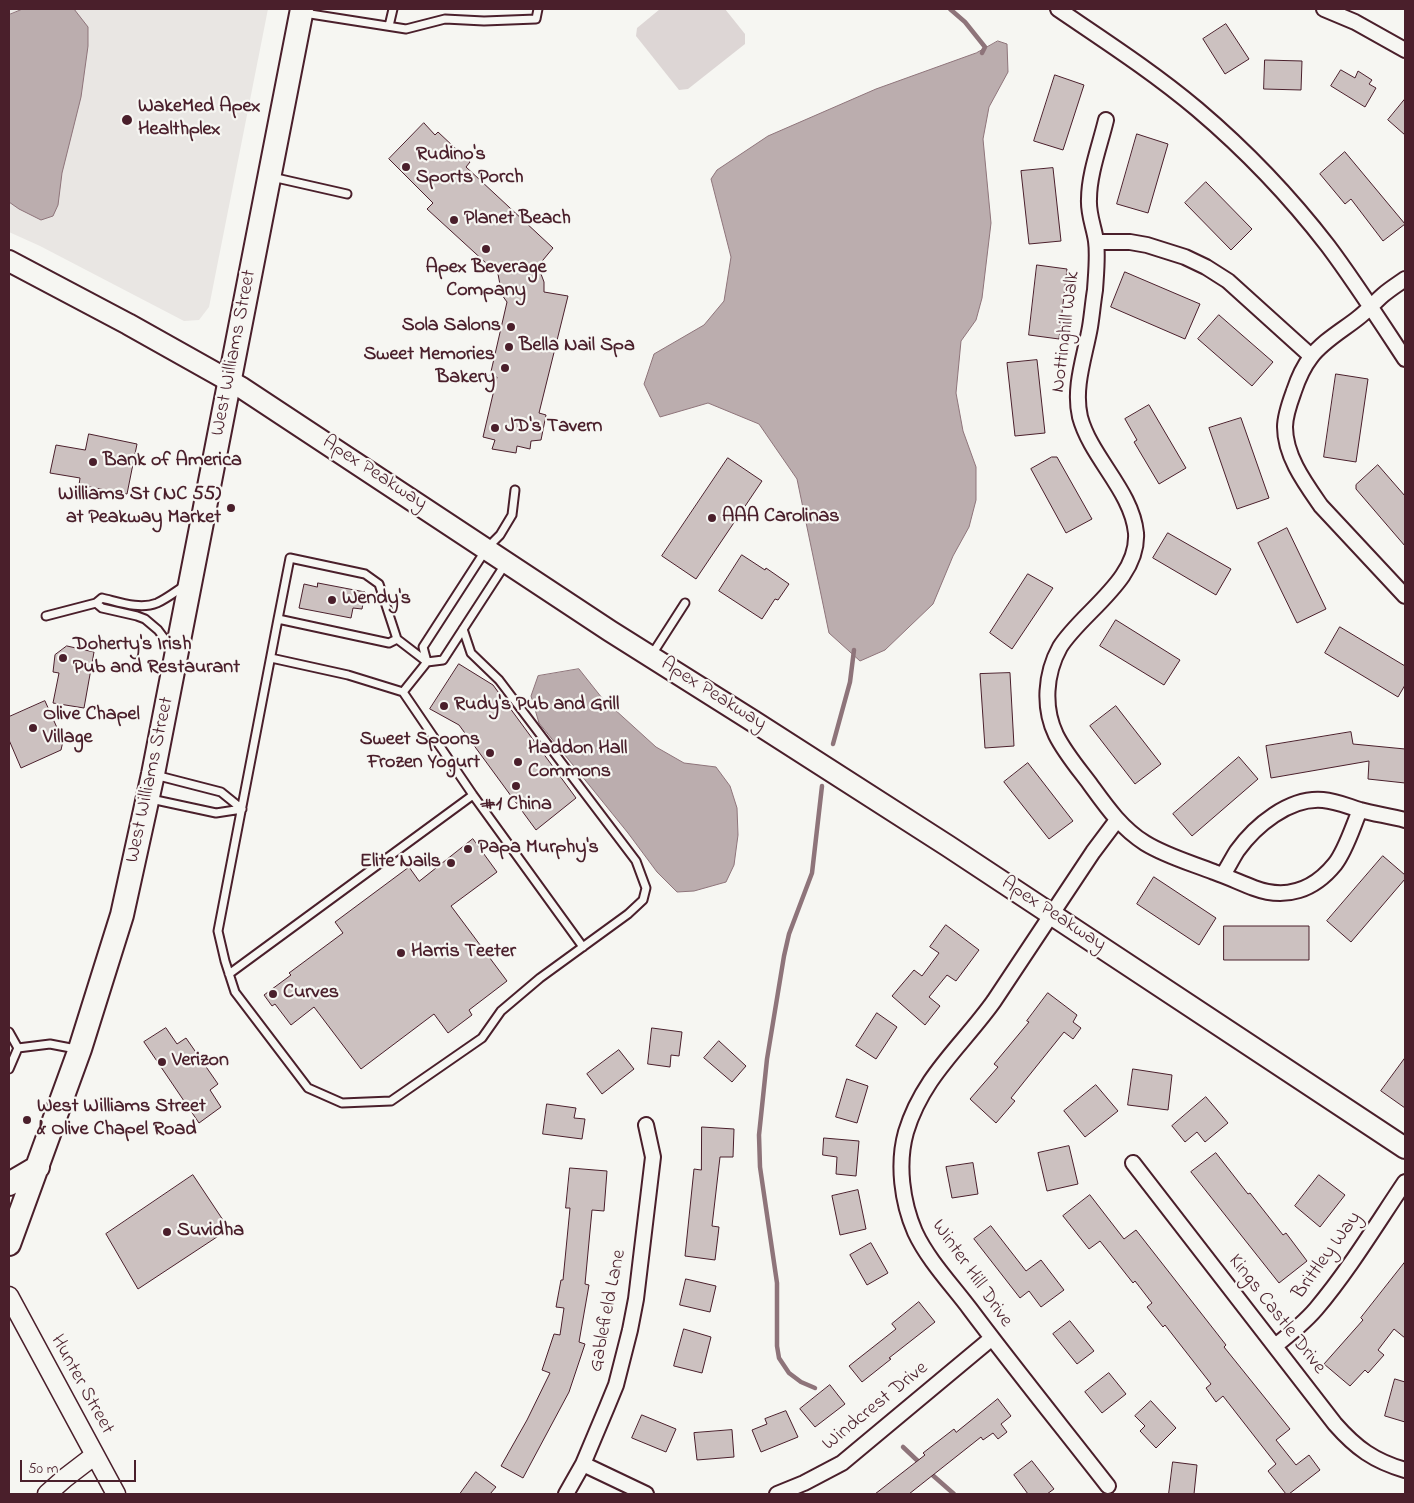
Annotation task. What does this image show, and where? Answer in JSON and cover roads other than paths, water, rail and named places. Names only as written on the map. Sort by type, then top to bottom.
[{"type":"main road","name":"West Williams Street","points":[[9,1244],[80,1050],[122,915],[153,774],[302,11]]},
{"type":"main road","name":"Apex Peakway","points":[[9,261],[128,324],[249,392],[651,656],[851,783],[1405,1148]]},
{"type":"main road","points":[[9,1184],[38,1167]]},
{"type":"street","points":[[1058,9],[1146,70],[1197,109],[1246,155],[1294,206],[1327,246],[1371,307],[1405,359]]},
{"type":"street","points":[[1324,9],[1355,22],[1405,50]]},
{"type":"street","name":"Nottinghill Walk","points":[[1106,120],[1088,195],[1088,211],[1096,242],[1094,290],[1090,327],[1080,375],[1078,402],[1081,419],[1090,440],[1127,504],[1134,523],[1136,536],[1130,560],[1119,582],[1061,646],[1052,666],[1048,686],[1048,710],[1055,733],[1065,751],[1117,820],[1134,836],[1147,844],[1223,875]]},
{"type":"street","points":[[1096,242],[1130,242],[1147,245],[1206,266],[1228,281],[1311,356]]},
{"type":"street","points":[[1405,279],[1385,293],[1371,307],[1311,356],[1296,385],[1287,413],[1285,427],[1289,450],[1302,477],[1321,506],[1405,596]]},
{"type":"street","points":[[1360,810],[1337,862],[1323,877],[1310,886],[1292,893],[1276,893],[1257,889],[1223,875],[1236,852],[1246,841],[1268,820],[1296,803],[1307,800],[1337,802],[1360,810],[1405,820]]},
{"type":"street","name":"Winter Hill Drive","points":[[1108,1486],[925,1250],[916,1233],[907,1208],[902,1166],[906,1134],[918,1102],[932,1077],[989,1009],[1093,852],[1117,820]]},
{"type":"street","name":"Gablefield Lane","points":[[566,1494],[583,1464],[616,1385],[633,1314],[653,1157],[646,1125]]},
{"type":"street","name":"Kings Castle Drive","points":[[1133,1162],[1349,1440],[1366,1453],[1389,1465],[1405,1470]]},
{"type":"street","name":"Brittley Way","points":[[1275,1346],[1315,1310],[1346,1270],[1405,1182]]},
{"type":"street","name":"Hunter Street","points":[[9,1296],[116,1494]]},
{"type":"street","name":"Windcrest Drive","points":[[777,1494],[804,1483],[842,1463],[992,1338]]},
{"type":"street","points":[[47,1494],[95,1455]]},
{"type":"street","points":[[583,1464],[646,1494]]},
{"type":"lane","points":[[389,26],[393,9]]},
{"type":"lane","points":[[302,11],[406,29],[445,19],[484,21],[536,18],[538,9]]},
{"type":"lane","points":[[270,177],[347,194]]},
{"type":"lane","points":[[427,662],[423,647],[487,548],[500,535],[512,515],[515,490]]},
{"type":"lane","points":[[427,662],[397,639],[379,584],[365,574],[290,558],[218,931],[235,992],[308,1088],[342,1103],[391,1101],[482,1038],[501,1011],[540,978],[628,914],[643,900],[646,888],[636,862],[499,680],[471,653],[463,628]]},
{"type":"lane","points":[[402,692],[427,662],[442,660],[507,561]]},
{"type":"lane","points":[[46,616],[96,603],[102,598],[139,606],[148,605],[166,598],[190,582]]},
{"type":"lane","points":[[96,603],[102,608],[145,619],[158,630],[176,655]]},
{"type":"lane","points":[[651,656],[685,603]]},
{"type":"lane","points":[[278,619],[389,643],[397,639]]},
{"type":"lane","points":[[271,658],[348,675],[402,692],[473,795],[583,947]]},
{"type":"lane","points":[[153,774],[220,792],[242,809]]},
{"type":"lane","points":[[229,974],[473,795]]},
{"type":"lane","points":[[148,798],[216,813],[242,809]]},
{"type":"lane","points":[[9,1032],[18,1048]]},
{"type":"lane","points":[[18,1048],[50,1044],[80,1050]]},
{"type":"lane","points":[[9,1069],[18,1048]]},
{"type":"waterway","points":[[950,9],[965,22],[985,47],[982,53]]},
{"type":"waterway","points":[[833,744],[850,682],[854,650]]},
{"type":"waterway","points":[[815,1388],[801,1382],[789,1373],[779,1358],[777,1346],[777,1283],[760,1167],[759,1135],[767,1059],[784,956],[789,934],[812,873],[822,786]]},
{"type":"waterway","points":[[903,1447],[922,1465]]},
{"type":"waterway","points":[[929,1472],[954,1494]]},
{"type":"place","name":"WakeMed Apex Healthplex","points":[[127,120]]},
{"type":"place","name":"Rudino's Sports Porch","points":[[406,167]]},
{"type":"place","name":"Planet Beach","points":[[454,220]]},
{"type":"place","name":"Apex Beverage Company","points":[[486,249]]},
{"type":"place","name":"Sola Salons","points":[[511,327]]},
{"type":"place","name":"Bella Nail Spa","points":[[509,347]]},
{"type":"place","name":"Sweet Memories Bakery","points":[[505,368]]},
{"type":"place","name":"JD's Tavern","points":[[495,428]]},
{"type":"place","name":"Bank of America","points":[[93,462]]},
{"type":"place","name":"Williams St (NC 55) at Peakway Market","points":[[231,508]]},
{"type":"place","name":"AAA Carolinas","points":[[712,518]]},
{"type":"place","name":"Wendy's","points":[[332,600]]},
{"type":"place","name":"Doherty's Irish Pub and Restaurant","points":[[63,658]]},
{"type":"place","name":"Rudy's Pub and Grill","points":[[444,706]]},
{"type":"place","name":"Olive Chapel Village","points":[[33,728]]},
{"type":"place","name":"Sweet Spoons Frozen Yogurt","points":[[490,753]]},
{"type":"place","name":"Haddon Hall Commons","points":[[518,762]]},
{"type":"place","name":"#1 China","points":[[516,786]]},
{"type":"place","name":"Papa Murphy's","points":[[468,849]]},
{"type":"place","name":"Elite Nails","points":[[451,863]]},
{"type":"place","name":"Harris Teeter","points":[[401,953]]},
{"type":"place","name":"Curves","points":[[273,994]]},
{"type":"place","name":"Verizon","points":[[162,1062]]},
{"type":"place","name":"West Williams Street & Olive Chapel Road","points":[[27,1120]]},
{"type":"place","name":"Suvidha","points":[[167,1232]]}]
